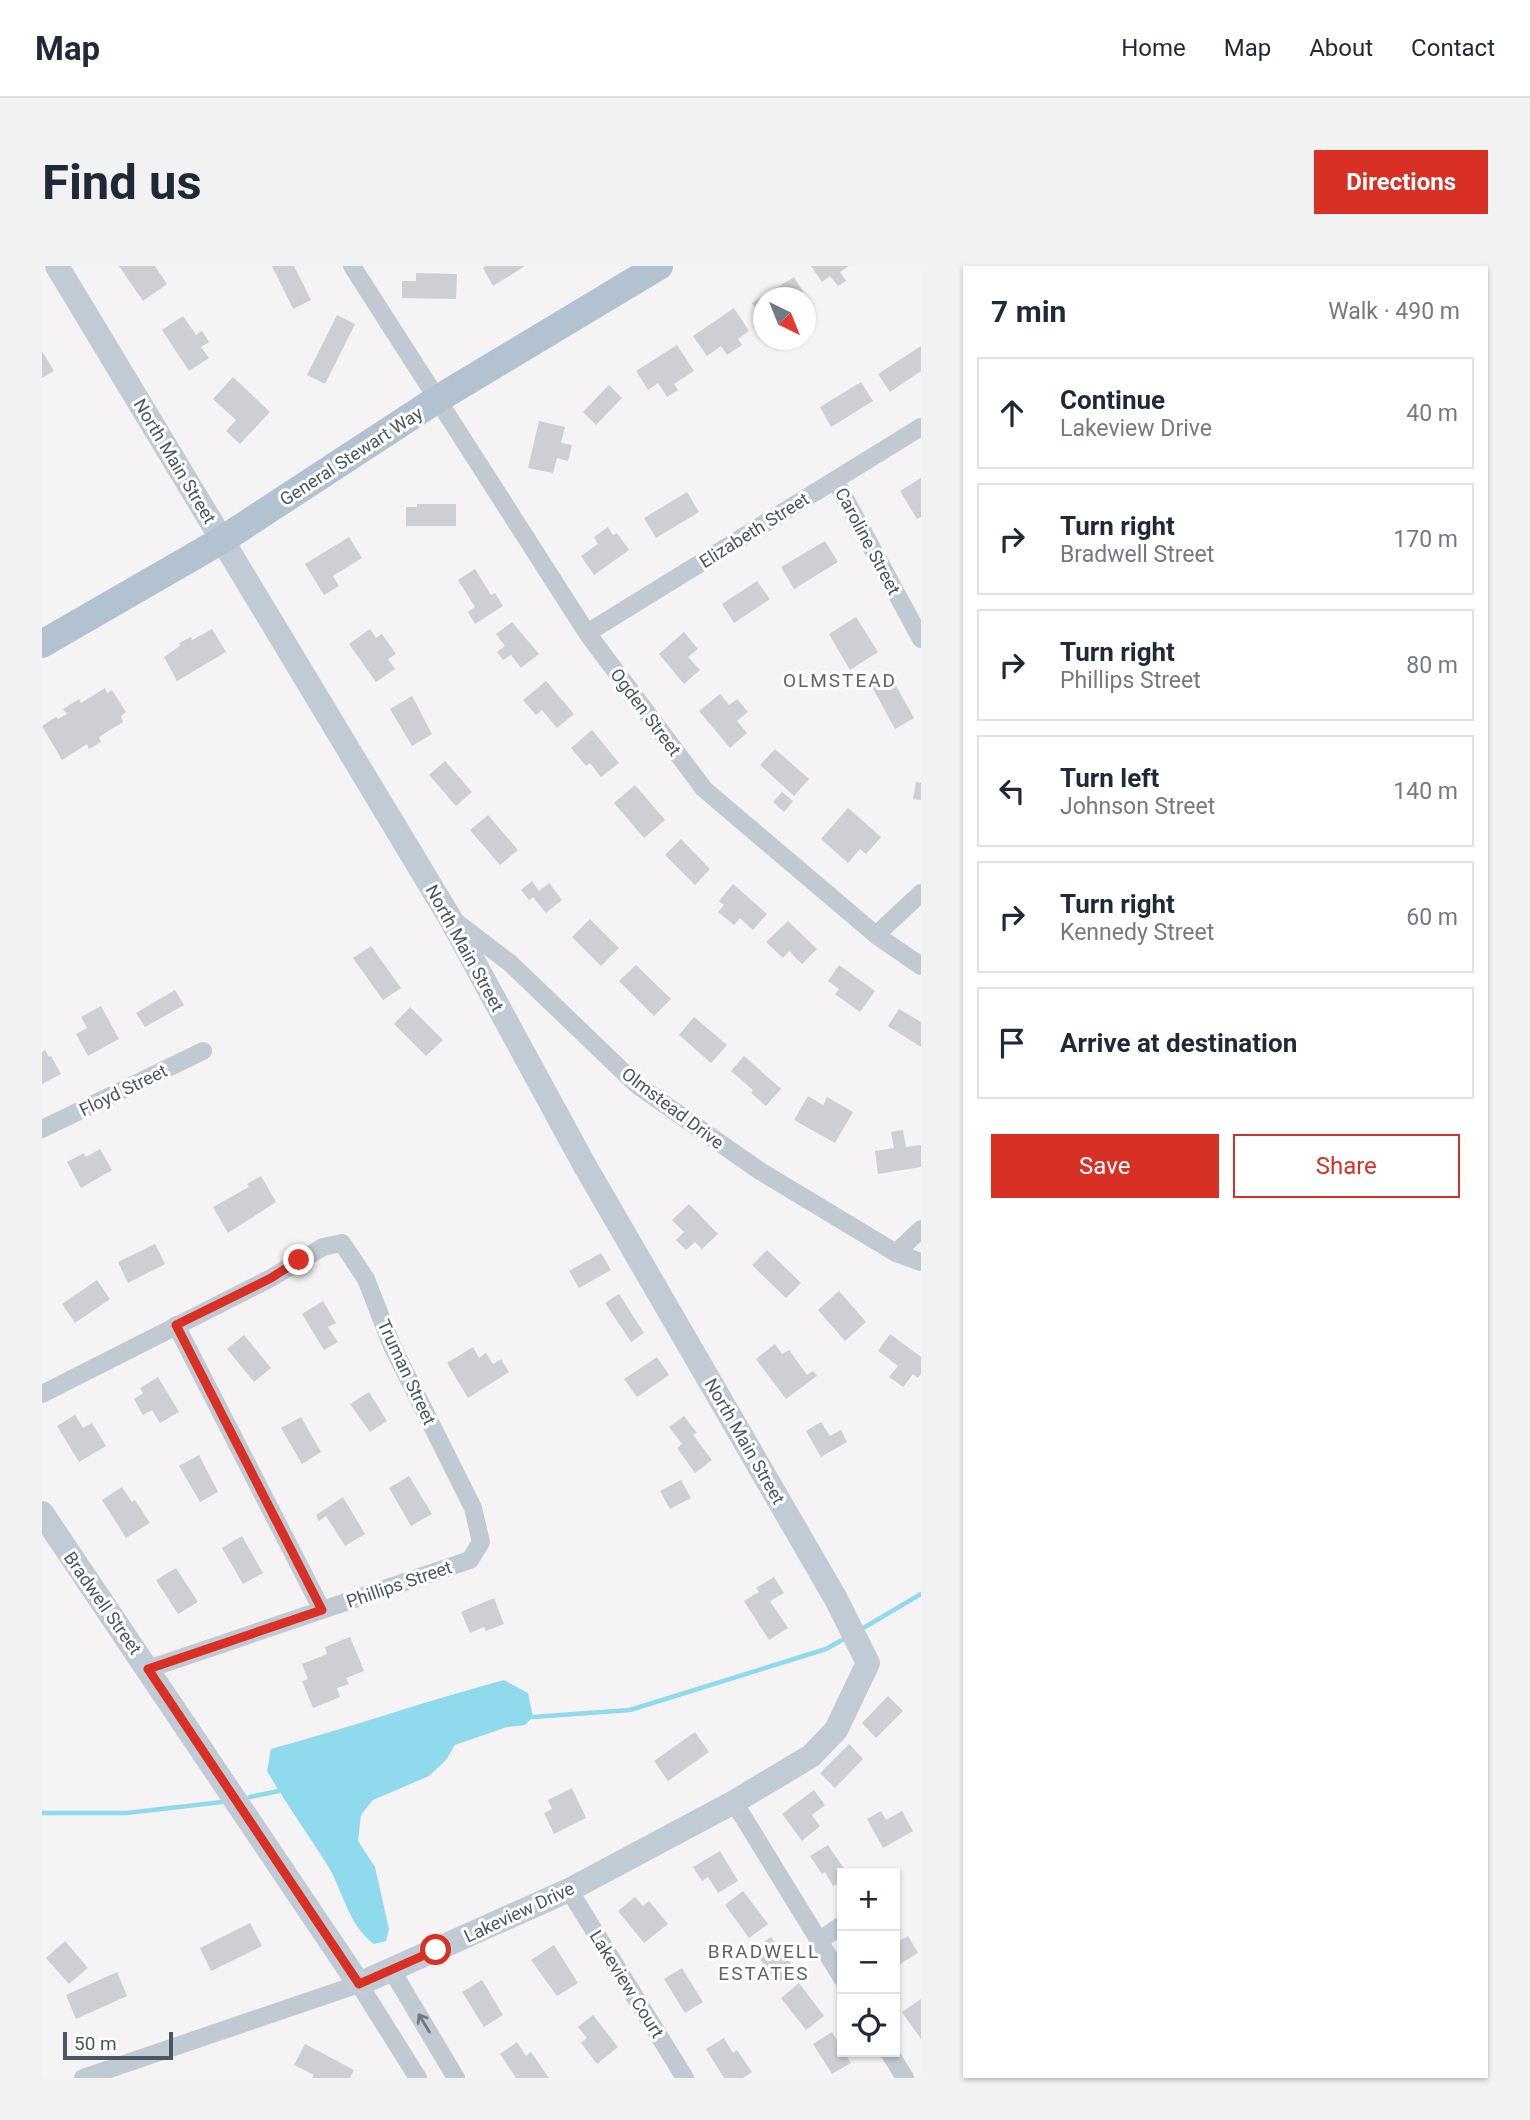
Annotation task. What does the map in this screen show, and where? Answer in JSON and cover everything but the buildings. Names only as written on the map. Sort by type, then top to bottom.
[{"type":"main road","name":"General Stewart Way","points":[[42,644],[222,540],[436,400],[659,266]]},
{"type":"street","name":"North Main Street","points":[[57,266],[450,918],[585,1166],[836,1598],[856,1640]]},
{"type":"street","name":"Ogden Street","points":[[352,266],[587,633],[704,789],[876,935],[921,966]]},
{"type":"street","name":"Elizabeth Street","points":[[587,633],[921,427]]},
{"type":"street","name":"Caroline Street","points":[[835,481],[921,639]]},
{"type":"street","points":[[876,935],[921,893]]},
{"type":"street","name":"Olmstead Drive","points":[[450,918],[510,963],[637,1085],[760,1171],[896,1253],[921,1262]]},
{"type":"street","name":"Floyd Street","points":[[42,1129],[203,1051]]},
{"type":"street","points":[[896,1253],[921,1229]]},
{"type":"street","name":"Truman Street","points":[[176,1325],[271,1278],[323,1247],[342,1243],[366,1279],[392,1346],[472,1508],[481,1542]]},
{"type":"street","points":[[42,1394],[176,1325],[322,1610]]},
{"type":"street","name":"Bradwell Street","points":[[44,1521],[148,1669],[359,1984],[418,2078]]},
{"type":"street","name":"Phillips Street","points":[[148,1669],[470,1560],[481,1542]]},
{"type":"street","name":"Lakeview Drive","points":[[83,2078],[359,1984],[569,1890],[734,1802],[811,1756],[836,1730],[868,1663],[856,1640]]},
{"type":"street","points":[[734,1802],[837,1970]]},
{"type":"street","name":"Lakeview Court","points":[[569,1890],[685,2078]]},
{"type":"street","points":[[819,1941],[837,1928]]},
{"type":"street","points":[[391,1969],[456,2078]]},
{"type":"street","points":[[892,2057],[905,2078]]},
{"type":"water","points":[[504,1680],[528,1693],[533,1717],[525,1725],[507,1727],[455,1745],[446,1760],[429,1776],[373,1800],[361,1815],[358,1841],[375,1867],[389,1929],[386,1941],[374,1944],[358,1928],[334,1876],[267,1771],[271,1749]]},
{"type":"waterway","points":[[865,1627],[921,1594]]},
{"type":"waterway","points":[[533,1717],[630,1710],[826,1649],[842,1640]]},
{"type":"waterway","points":[[250,1797],[279,1791]]},
{"type":"waterway","points":[[42,1813],[126,1813],[222,1802]]},
{"type":"district","name":"OLMSTEAD","points":[[840,680]]},
{"type":"district","name":"BRADWELL ESTATES","points":[[764,1962]]},
{"type":"route","points":[[299,1260],[271,1278],[176,1325],[322,1610],[148,1669],[359,1984],[436,1950]]}]
